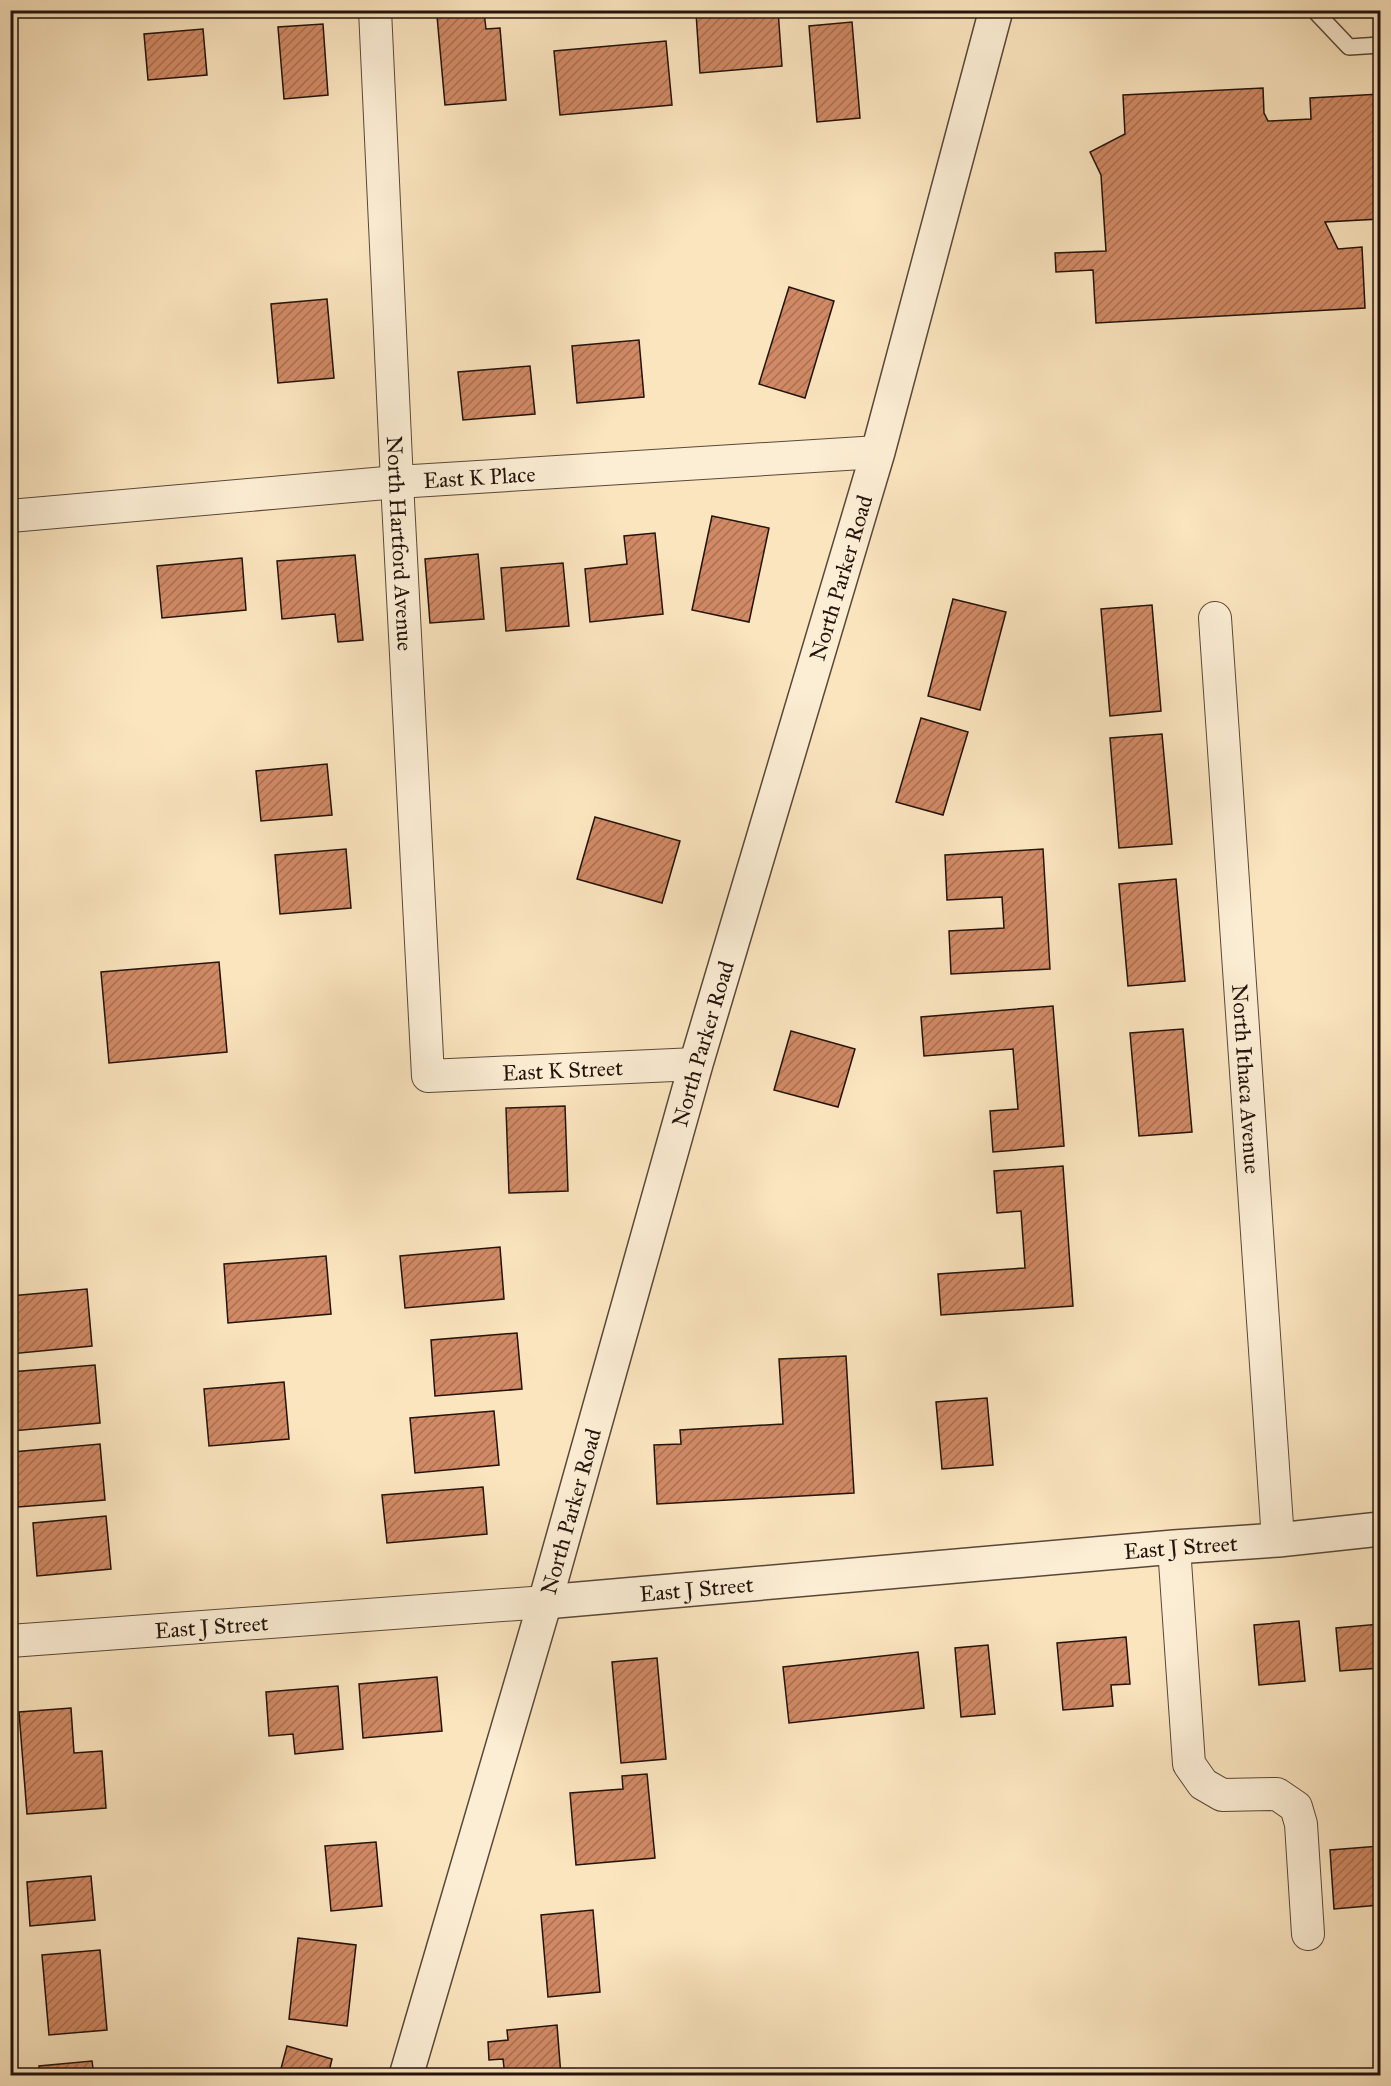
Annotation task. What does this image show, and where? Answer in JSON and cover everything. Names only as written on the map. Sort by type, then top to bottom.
[{"type":"street","name":"North Hartford Avenue","points":[[375,10],[428,1076]]},
{"type":"street","name":"North Parker Road","points":[[406,2076],[545,1602],[696,1064],[878,452],[996,10]]},
{"type":"street","name":"East K Place","points":[[10,516],[397,482],[878,452]]},
{"type":"street","name":"North Ithaca Avenue","points":[[1215,618],[1278,1540]]},
{"type":"street","name":"East K Street","points":[[428,1076],[696,1064]]},
{"type":"street","name":"East J Street","points":[[10,1641],[545,1602],[1278,1540],[1380,1529]]},
{"type":"street","points":[[1174,1547],[1189,1764],[1203,1784],[1222,1795],[1277,1794],[1296,1807],[1301,1824],[1308,1934]]},
{"type":"lane","points":[[1314,10],[1350,46],[1380,45]]},
{"type":"building","points":[[728,10],[778,10],[782,66],[700,73],[696,13]]},
{"type":"building","points":[[484,12],[486,29],[500,28],[506,100],[445,105],[437,16]]},
{"type":"building","points":[[852,22],[860,118],[817,122],[809,26]]},
{"type":"building","points":[[323,24],[328,95],[284,99],[278,27]]},
{"type":"building","points":[[203,29],[207,75],[148,80],[144,34]]},
{"type":"building","points":[[666,41],[672,105],[560,115],[554,51]]},
{"type":"building","points":[[1263,88],[1264,113],[1268,121],[1311,119],[1310,98],[1380,94],[1380,219],[1325,222],[1338,249],[1362,247],[1365,308],[1096,323],[1093,270],[1056,272],[1055,253],[1106,251],[1101,175],[1090,152],[1125,134],[1123,95]]},
{"type":"building","points":[[789,287],[834,301],[805,398],[759,384]]},
{"type":"building","points":[[327,299],[334,378],[278,383],[271,304]]},
{"type":"building","points":[[639,340],[644,397],[577,403],[572,346]]},
{"type":"building","points":[[530,366],[535,414],[463,420],[458,372]]},
{"type":"building","points":[[712,516],[769,528],[749,622],[692,610]]},
{"type":"building","points":[[655,533],[663,614],[590,622],[585,569],[627,564],[624,536]]},
{"type":"building","points":[[478,554],[484,619],[430,623],[425,559]]},
{"type":"building","points":[[355,555],[363,640],[338,642],[335,614],[282,619],[277,561]]},
{"type":"building","points":[[242,558],[246,610],[162,618],[157,566]]},
{"type":"building","points":[[563,563],[569,626],[506,631],[501,568]]},
{"type":"building","points":[[953,599],[1006,612],[980,710],[928,696]]},
{"type":"building","points":[[1152,605],[1161,711],[1110,716],[1101,609]]},
{"type":"building","points":[[921,718],[968,732],[943,815],[896,802]]},
{"type":"building","points":[[1162,734],[1172,844],[1119,848],[1110,738]]},
{"type":"building","points":[[327,764],[332,815],[261,821],[256,771]]},
{"type":"building","points":[[595,817],[680,841],[662,903],[577,879]]},
{"type":"building","points":[[346,849],[351,908],[280,914],[275,855]]},
{"type":"building","points":[[1043,849],[1050,969],[951,974],[949,931],[1004,928],[1002,897],[947,900],[945,855]]},
{"type":"building","points":[[1176,879],[1185,981],[1128,986],[1119,884]]},
{"type":"building","points":[[219,962],[227,1052],[109,1063],[101,972]]},
{"type":"building","points":[[1053,1006],[1064,1146],[993,1152],[990,1111],[1018,1109],[1013,1049],[924,1056],[921,1017]]},
{"type":"building","points":[[1183,1029],[1192,1132],[1139,1136],[1130,1033]]},
{"type":"building","points":[[791,1031],[855,1049],[838,1107],[774,1090]]},
{"type":"building","points":[[565,1106],[568,1191],[509,1193],[506,1108]]},
{"type":"building","points":[[1063,1166],[1073,1306],[941,1315],[938,1274],[1025,1268],[1021,1211],[997,1213],[994,1171]]},
{"type":"building","points":[[500,1247],[504,1299],[405,1308],[400,1256]]},
{"type":"building","points":[[326,1256],[331,1314],[228,1323],[224,1264]]},
{"type":"building","points":[[87,1289],[92,1346],[10,1354],[10,1296]]},
{"type":"building","points":[[517,1333],[522,1389],[435,1396],[431,1340]]},
{"type":"building","points":[[846,1356],[854,1493],[657,1504],[654,1445],[681,1444],[680,1430],[783,1424],[779,1359]]},
{"type":"building","points":[[95,1365],[100,1423],[12,1431],[10,1372]]},
{"type":"building","points":[[284,1382],[289,1439],[209,1446],[204,1389]]},
{"type":"building","points":[[987,1398],[993,1465],[942,1469],[936,1402]]},
{"type":"building","points":[[494,1411],[499,1465],[415,1473],[410,1418]]},
{"type":"building","points":[[100,1444],[105,1500],[18,1507],[13,1452]]},
{"type":"building","points":[[483,1487],[487,1534],[387,1543],[382,1495]]},
{"type":"building","points":[[106,1516],[111,1569],[37,1576],[33,1523]]},
{"type":"building","points":[[1299,1621],[1305,1681],[1259,1685],[1254,1625]]},
{"type":"building","points":[[1380,1624],[1380,1668],[1340,1671],[1336,1628]]},
{"type":"building","points":[[1126,1637],[1130,1684],[1111,1685],[1113,1706],[1063,1710],[1057,1643]]},
{"type":"building","points":[[988,1645],[995,1714],[961,1717],[955,1648]]},
{"type":"building","points":[[918,1652],[924,1708],[789,1723],[783,1667]]},
{"type":"building","points":[[657,1658],[666,1759],[621,1763],[612,1662]]},
{"type":"building","points":[[437,1677],[442,1731],[363,1738],[359,1684]]},
{"type":"building","points":[[338,1686],[343,1749],[295,1754],[293,1734],[269,1736],[266,1692]]},
{"type":"building","points":[[71,1708],[74,1753],[102,1751],[106,1808],[27,1814],[19,1712]]},
{"type":"building","points":[[647,1774],[655,1858],[576,1865],[570,1793],[623,1789],[622,1776]]},
{"type":"building","points":[[376,1842],[382,1906],[331,1911],[325,1846]]},
{"type":"building","points":[[1380,1846],[1380,1905],[1334,1909],[1330,1850]]},
{"type":"building","points":[[91,1876],[95,1920],[30,1926],[27,1882]]},
{"type":"building","points":[[593,1910],[600,1992],[548,1997],[541,1915]]},
{"type":"building","points":[[298,1938],[356,1945],[347,2026],[289,2019]]},
{"type":"building","points":[[100,1950],[107,2030],[49,2035],[42,1955]]},
{"type":"building","points":[[557,2025],[561,2076],[505,2076],[503,2059],[489,2060],[488,2042],[508,2040],[507,2030]]},
{"type":"building","points":[[287,2046],[332,2059],[328,2076],[279,2076]]},
{"type":"building","points":[[92,2061],[94,2076],[40,2076],[39,2066]]}]
